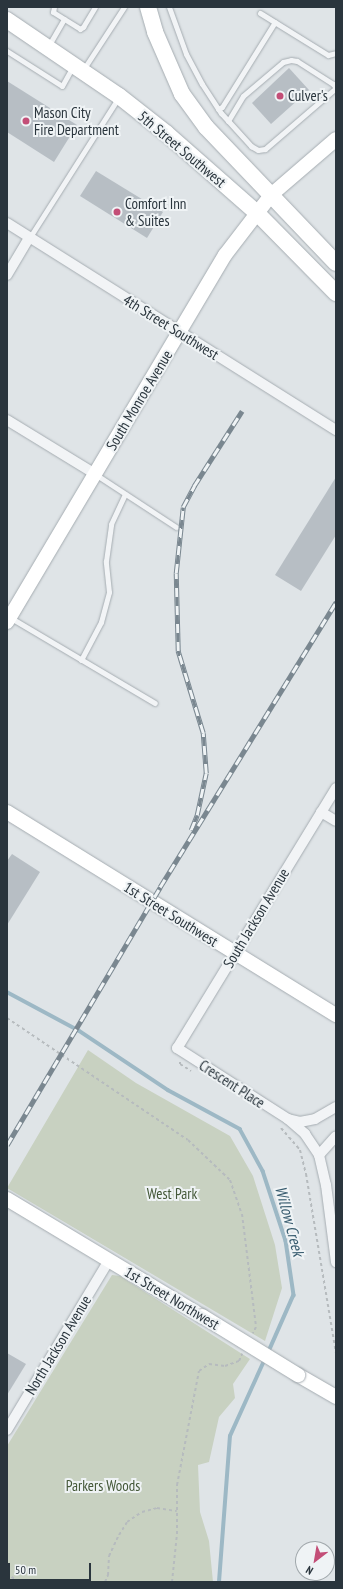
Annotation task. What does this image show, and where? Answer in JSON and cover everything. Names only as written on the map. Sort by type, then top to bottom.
[{"type":"main road","points":[[148,7],[155,32],[182,94],[206,127],[336,263]]},
{"type":"main road","name":"5th Street Southwest","points":[[7,20],[119,96],[166,133],[256,212]]},
{"type":"main road","name":"South Monroe Avenue","points":[[8,618],[225,255],[256,212],[271,195],[336,139]]},
{"type":"main road","points":[[256,212],[336,293]]},
{"type":"main road","name":"1st Street Southwest","points":[[7,812],[336,1015]]},
{"type":"main road","name":"1st Street Northwest","points":[[7,1199],[336,1398]]},
{"type":"street","name":"4th Street Southwest","points":[[7,224],[336,430]]},
{"type":"street","points":[[7,275],[29,238]]},
{"type":"street","points":[[7,420],[95,474]]},
{"type":"street","name":"South Jackson Avenue","points":[[177,1048],[336,788]]},
{"type":"street","points":[[321,812],[336,821]]},
{"type":"street","name":"Crescent Place","points":[[177,1048],[288,1119],[305,1134],[319,1155]]},
{"type":"street","points":[[288,1119],[300,1122],[316,1119],[336,1107]]},
{"type":"street","points":[[336,1136],[319,1155],[326,1185],[336,1262]]},
{"type":"street","name":"North Jackson Avenue","points":[[7,1430],[109,1260]]},
{"type":"lane","points":[[54,7],[53,12],[80,29],[83,27],[96,7]]},
{"type":"lane","points":[[7,51],[62,86],[78,68],[124,7]]},
{"type":"lane","points":[[170,7],[186,54],[202,84],[218,109],[228,121],[251,146],[262,151],[336,88],[297,60],[283,62],[243,96],[228,121]]},
{"type":"lane","points":[[260,13],[328,55],[336,53]]},
{"type":"lane","points":[[47,47],[64,19]]},
{"type":"lane","points":[[218,109],[222,107],[275,22]]},
{"type":"lane","points":[[29,238],[119,96]]},
{"type":"lane","points":[[95,474],[176,528]]},
{"type":"lane","points":[[81,660],[101,622],[110,592],[106,561],[112,524],[125,494]]},
{"type":"lane","points":[[8,618],[155,703]]},
{"type":"path","points":[[7,1018],[188,1140],[230,1180],[242,1214],[256,1327],[253,1334]]},
{"type":"path","points":[[177,1048],[180,1064],[193,1072]]},
{"type":"path","points":[[278,1124],[300,1150],[306,1174],[336,1354]]},
{"type":"path","points":[[172,1582],[177,1534],[177,1485],[199,1371],[209,1364],[225,1366],[239,1361],[243,1354]]},
{"type":"path","points":[[105,1582],[108,1575],[109,1556],[127,1522],[142,1512],[157,1508],[177,1511]]},
{"type":"path","points":[[7,1573],[18,1582]]},
{"type":"green space","name":"West Park","points":[[88,1050],[136,1083],[230,1136],[253,1176],[275,1245],[282,1288],[265,1341],[7,1188]]},
{"type":"green space","name":"Parkers Woods","points":[[112,1275],[120,1276],[250,1359],[233,1384],[235,1398],[219,1417],[209,1462],[198,1465],[200,1512],[209,1541],[213,1582],[7,1582],[7,1446]]},
{"type":"building","name":"Culver's","points":[[289,68],[309,90],[271,124],[252,103]]},
{"type":"building","points":[[7,81],[77,125],[54,162],[7,132]]},
{"type":"building","points":[[96,171],[163,212],[147,238],[80,196]]},
{"type":"building","points":[[336,477],[336,535],[301,591],[275,575]]},
{"type":"building","points":[[12,854],[40,872],[7,925],[7,861]]},
{"type":"building","points":[[7,1353],[26,1364],[7,1395]]},
{"type":"waterway","name":"Willow Creek","points":[[7,992],[78,1030],[168,1090],[240,1129],[263,1171],[286,1241],[294,1295],[268,1354]]},
{"type":"waterway","name":"Willow Creek","points":[[219,1582],[230,1436],[265,1359]]},
{"type":"railway","points":[[191,830],[197,815],[206,773],[203,733],[178,651],[176,573],[183,507],[194,486],[242,411]]},
{"type":"railway","points":[[7,1145],[160,887],[336,602]]},
{"type":"place","name":"Culver's","points":[[280,96]]},
{"type":"place","name":"Mason City Fire Department","points":[[26,121]]},
{"type":"place","name":"Comfort Inn & Suites","points":[[117,212]]}]
